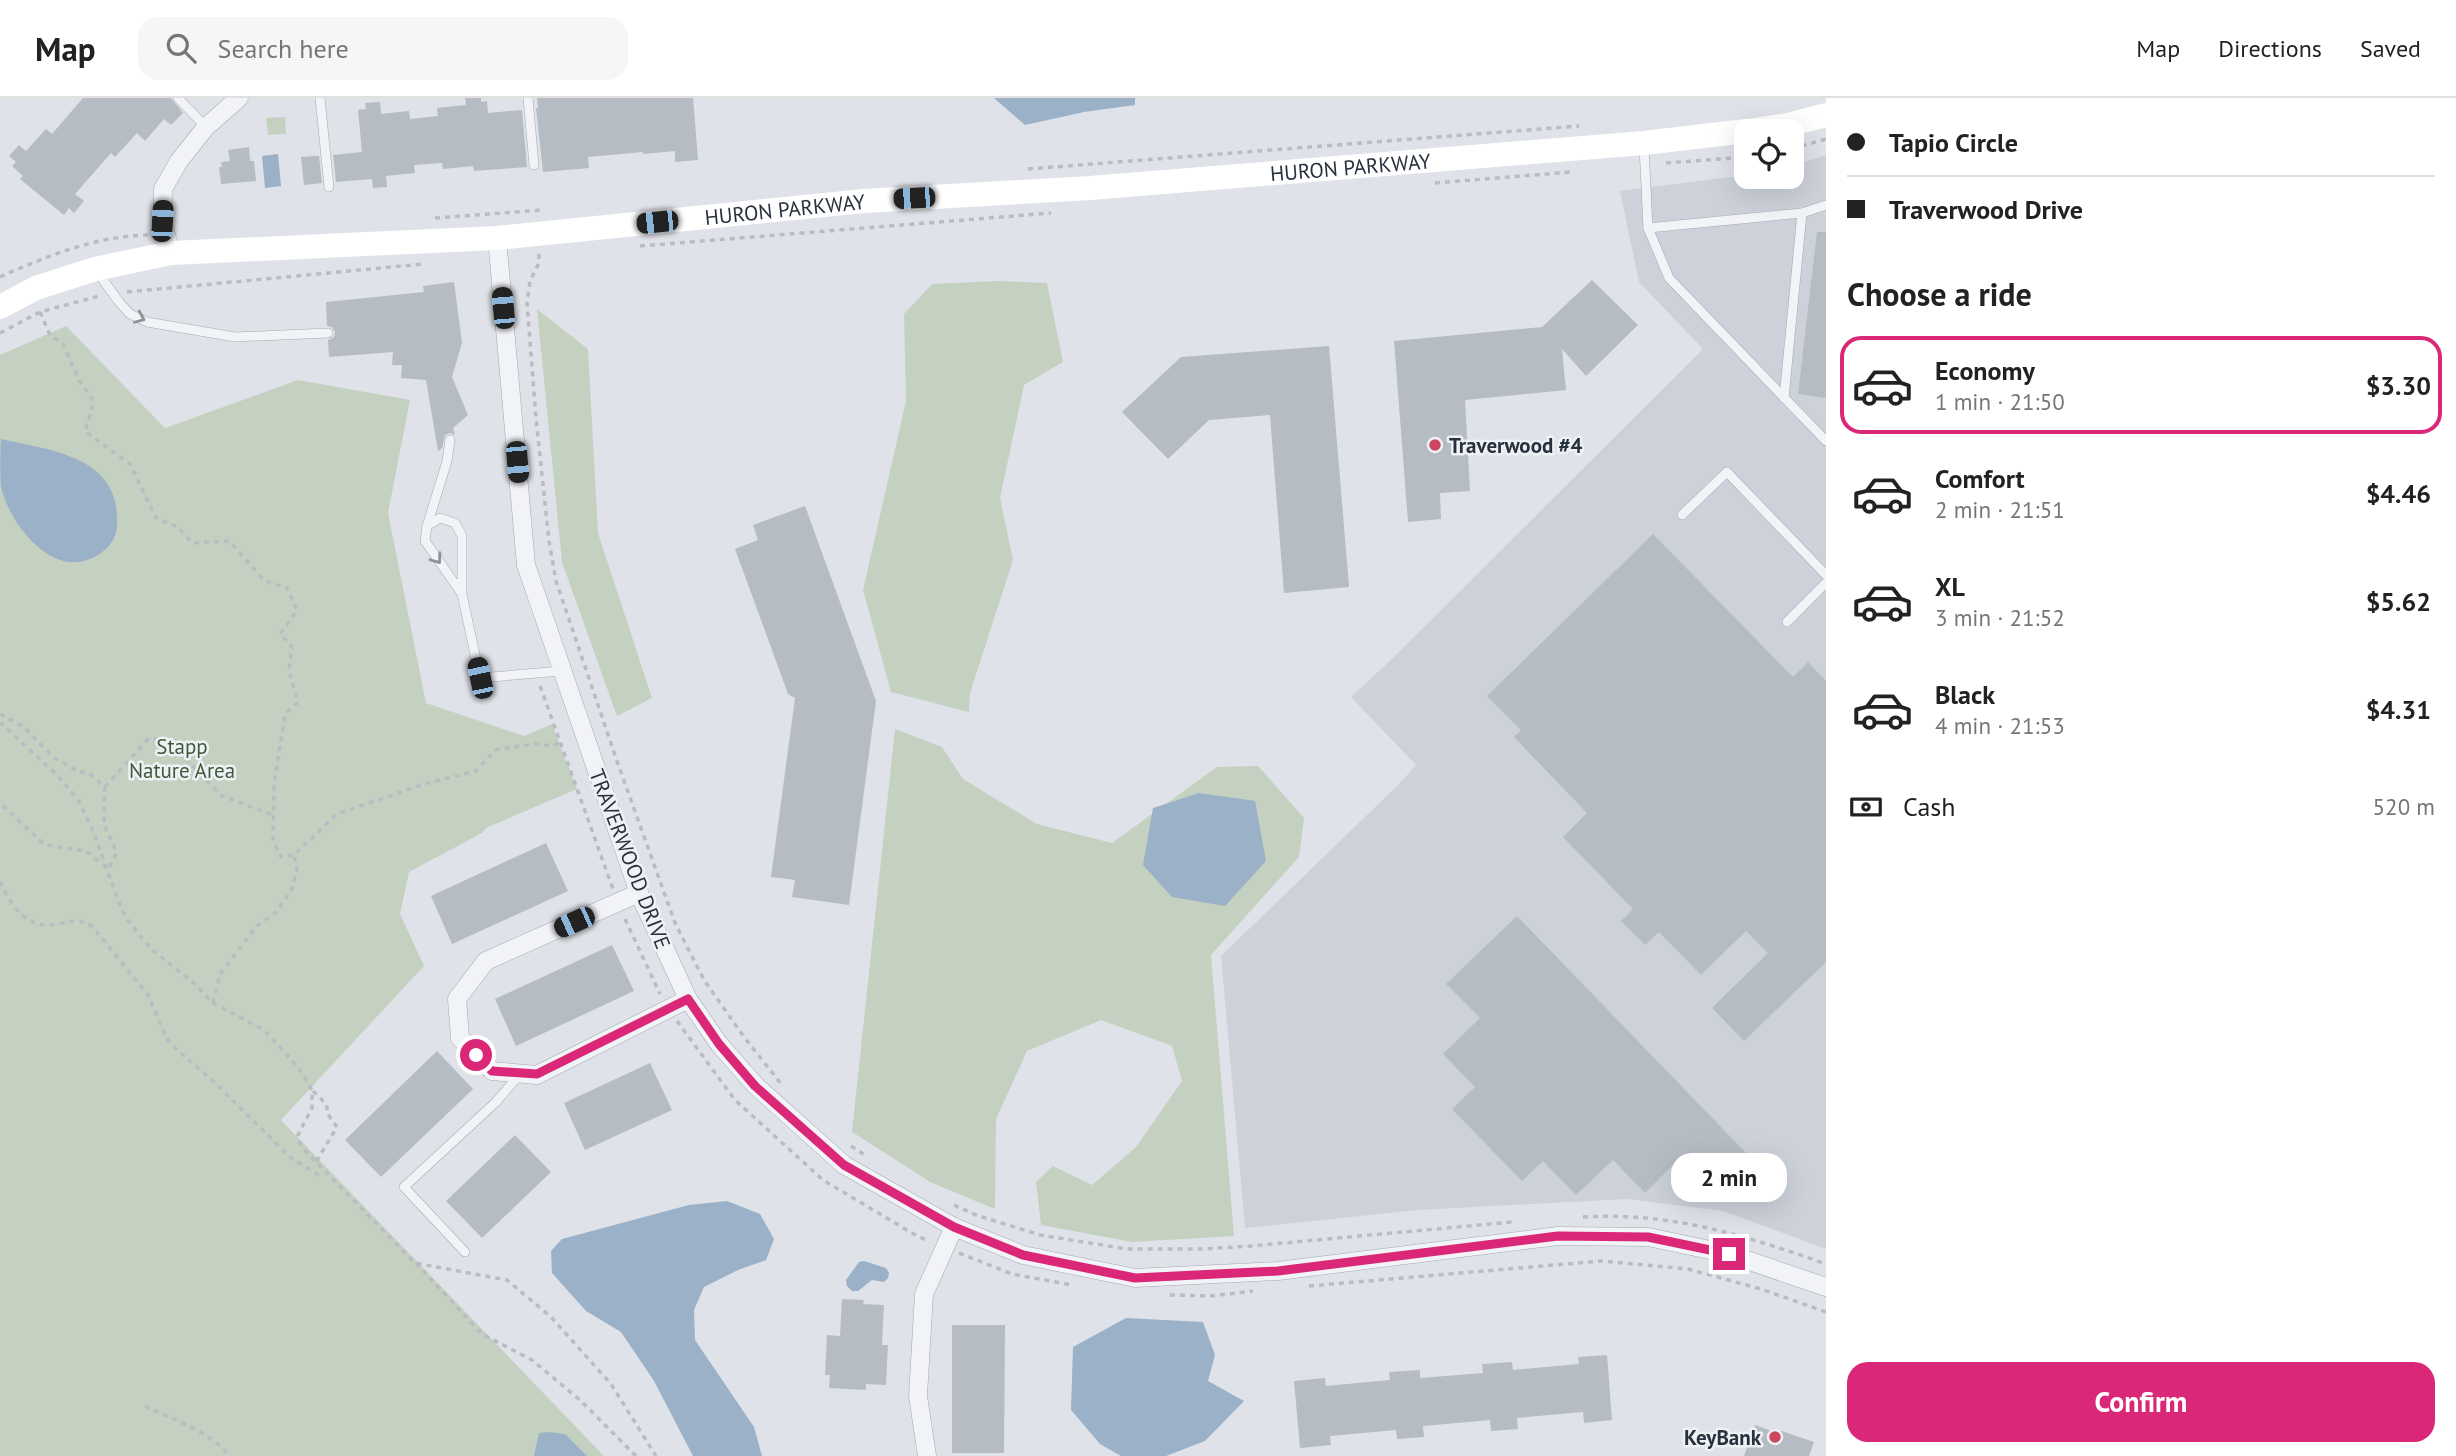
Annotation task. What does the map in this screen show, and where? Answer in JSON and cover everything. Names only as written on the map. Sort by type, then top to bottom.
[{"type":"street","points":[[171,253],[162,221],[163,189],[179,161],[206,127],[239,98]]},
{"type":"street","name":"HURON PARKWAY","points":[[1804,121],[1826,115]]},
{"type":"street","name":"HURON PARKWAY","points":[[0,307],[36,288],[95,269],[171,253],[497,238],[864,201],[1090,188],[1644,143],[1734,133]]},
{"type":"street","name":"TRAVERWOOD DRIVE","points":[[497,238],[526,565],[639,893],[688,999],[719,1044],[755,1086],[844,1165],[954,1227],[1023,1255],[1135,1278],[1278,1271],[1558,1236],[1648,1237],[1729,1254],[1826,1287]]},
{"type":"street","points":[[639,893],[486,961],[457,999],[460,1038],[492,1071],[537,1074],[688,999]]},
{"type":"street","points":[[927,1456],[918,1396],[924,1294],[954,1227]]},
{"type":"lane","points":[[178,98],[206,127]]},
{"type":"lane","points":[[320,98],[329,187]]},
{"type":"lane","points":[[528,98],[534,165]]},
{"type":"lane","points":[[1644,143],[1648,228],[1669,278],[1826,441]]},
{"type":"lane","points":[[1648,228],[1802,212],[1826,205]]},
{"type":"lane","points":[[1784,398],[1802,212]]},
{"type":"lane","points":[[95,269],[130,314],[147,321],[235,337],[328,333]]},
{"type":"lane","points":[[450,440],[447,461],[425,541],[462,594]]},
{"type":"lane","points":[[1682,515],[1727,472],[1826,575]]},
{"type":"lane","points":[[427,526],[440,518],[455,523],[460,529],[462,594],[480,678],[561,671]]},
{"type":"lane","points":[[1787,622],[1826,583]]},
{"type":"lane","points":[[465,1252],[404,1187],[496,1102],[520,1073]]},
{"type":"path","points":[[1804,145],[1826,139]]},
{"type":"path","points":[[1666,163],[1734,158]]},
{"type":"path","points":[[1532,175],[1561,173]]},
{"type":"path","points":[[639,246],[1056,213]]},
{"type":"path","points":[[0,277],[83,244],[148,235]]},
{"type":"path","points":[[529,255],[551,253]]},
{"type":"path","points":[[539,254],[540,263],[530,281],[527,303],[536,418],[556,581],[675,923],[704,980],[744,1037],[788,1091]]},
{"type":"path","points":[[0,333],[40,312],[88,297],[432,263]]},
{"type":"path","points":[[40,312],[50,335],[63,344],[79,380],[94,402],[85,431],[130,464],[156,518],[178,527],[192,543],[229,541],[265,581],[287,588],[297,610],[280,634],[292,647],[289,671],[298,702],[285,714],[274,785],[272,841],[281,857],[294,855],[337,814],[415,787],[476,771],[495,750],[535,744],[553,746],[561,742]]},
{"type":"path","points":[[531,687],[541,686],[613,887]]},
{"type":"path","points":[[0,714],[24,727],[53,757],[79,772],[89,773],[104,787]]},
{"type":"path","points":[[0,722],[57,774],[78,799],[108,869],[117,898],[127,918],[151,949],[196,985],[213,1003],[264,1030],[283,1048],[312,1090],[327,1105],[327,1113],[337,1127],[316,1162]]},
{"type":"path","points":[[108,869],[117,853],[104,824],[104,787],[148,739],[166,739],[222,796],[273,815]]},
{"type":"path","points":[[0,803],[45,845],[86,851],[108,869]]},
{"type":"path","points":[[213,1003],[220,974],[258,925],[275,913],[290,891],[297,871],[294,855]]},
{"type":"path","points":[[0,882],[20,914],[38,924],[47,926],[81,920],[92,926],[148,995],[167,1039],[175,1048],[213,1081],[290,1157],[320,1176]]},
{"type":"path","points":[[624,916],[663,999]]},
{"type":"path","points":[[312,1090],[312,1108],[298,1135],[301,1146],[482,1334],[533,1360],[580,1400],[636,1456]]},
{"type":"path","points":[[851,1146],[871,1159]]},
{"type":"path","points":[[943,1200],[976,1215],[1040,1235],[1127,1249],[1227,1248],[1451,1227]]},
{"type":"path","points":[[1305,1287],[1601,1261],[1688,1269],[1761,1289],[1826,1312]]},
{"type":"path","points":[[415,1263],[507,1280],[551,1317],[600,1370],[656,1456]]},
{"type":"path","points":[[145,1406],[207,1437],[229,1456]]},
{"type":"shaded area","points":[[1826,155],[1826,1249],[1723,1211],[1627,1199],[1418,1210],[1245,1228],[1221,956],[1416,765],[1351,697],[1703,349],[1639,282],[1620,191],[1734,177],[1734,189],[1804,189],[1804,162]]},
{"type":"green space","points":[[285,117],[286,134],[268,135],[266,118]]},
{"type":"green space","points":[[997,281],[1047,283],[1063,362],[1024,385],[1000,498],[1013,560],[970,693],[969,712],[891,692],[863,590],[906,401],[904,314],[932,284]]},
{"type":"green space","points":[[537,309],[588,349],[598,533],[652,698],[617,716],[562,562]]},
{"type":"green space","name":"Stapp Nature Area","points":[[66,326],[165,428],[298,380],[410,400],[388,513],[426,703],[524,736],[552,724],[577,789],[486,828],[482,833],[409,872],[400,914],[424,966],[281,1120],[604,1456],[0,1456],[0,355]]},
{"type":"green space","points":[[895,729],[942,747],[963,779],[1037,824],[1112,843],[1217,767],[1258,766],[1304,818],[1299,857],[1211,955],[1234,1236],[1132,1242],[1041,1225],[1036,1182],[1053,1166],[1092,1185],[1136,1147],[1182,1081],[1172,1046],[1101,1020],[1027,1051],[996,1119],[995,1209],[932,1183],[852,1132]]},
{"type":"water","points":[[994,98],[1135,98],[1135,105],[1084,112],[1025,125]]},
{"type":"water","points":[[278,154],[281,186],[265,188],[262,156]]},
{"type":"water","points":[[1,439],[52,450],[85,463],[98,473],[109,486],[117,510],[115,535],[101,553],[75,562],[60,560],[33,543],[5,501],[1,487]]},
{"type":"water","points":[[1199,793],[1255,801],[1266,861],[1225,906],[1172,897],[1143,865],[1153,808]]},
{"type":"water","points":[[727,1201],[760,1214],[774,1239],[766,1260],[704,1287],[694,1310],[695,1340],[754,1427],[762,1456],[693,1456],[654,1381],[621,1332],[586,1311],[552,1273],[551,1251],[562,1239],[689,1205]]},
{"type":"water","points":[[859,1262],[886,1268],[888,1278],[884,1282],[872,1280],[858,1291],[852,1291],[846,1280]]},
{"type":"water","points":[[1126,1318],[1203,1322],[1215,1355],[1208,1381],[1244,1401],[1205,1441],[1166,1456],[1121,1456],[1100,1444],[1071,1410],[1073,1347]]},
{"type":"water","points":[[539,1433],[565,1434],[587,1456],[534,1456]]},
{"type":"building","points":[[83,98],[171,98],[183,113],[171,125],[164,119],[145,141],[137,133],[115,157],[111,153],[75,194],[84,201],[74,213],[69,208],[64,215],[20,179],[23,176],[12,166],[16,162],[9,156],[19,145],[26,151],[46,129],[52,134]]},
{"type":"building","points":[[465,98],[481,98],[481,102],[487,101],[488,113],[522,110],[527,167],[474,171],[473,166],[443,169],[442,163],[414,165],[415,173],[386,176],[387,187],[373,188],[372,179],[336,182],[333,155],[362,152],[358,110],[366,109],[365,103],[380,102],[381,114],[409,111],[410,119],[438,116],[437,108],[466,105]]},
{"type":"building","points":[[537,98],[693,98],[698,160],[675,162],[675,151],[643,152],[588,157],[589,168],[543,172]]},
{"type":"building","points":[[249,147],[256,181],[221,184],[219,167],[222,167],[221,162],[230,161],[228,150]]},
{"type":"building","points":[[319,156],[322,183],[304,185],[301,157]]},
{"type":"building","points":[[1817,232],[1826,232],[1826,398],[1798,394]]},
{"type":"building","name":"Traverwood #4","points":[[1592,280],[1638,325],[1586,376],[1562,349],[1566,390],[1465,400],[1470,491],[1440,493],[1441,519],[1408,522],[1394,341],[1542,327]]},
{"type":"building","points":[[454,282],[462,343],[452,377],[468,415],[453,428],[455,435],[445,435],[442,448],[438,451],[426,380],[401,378],[402,365],[392,365],[393,352],[329,357],[328,340],[334,337],[335,332],[332,327],[327,326],[326,302],[424,292],[423,286]]},
{"type":"building","points":[[1329,346],[1349,587],[1284,593],[1270,415],[1209,420],[1168,459],[1122,412],[1181,357]]},
{"type":"building","points":[[805,506],[876,701],[849,905],[792,897],[795,880],[771,877],[795,698],[788,694],[735,549],[758,540],[753,525]]},
{"type":"building","points":[[1653,534],[1793,677],[1808,662],[1826,681],[1826,962],[1744,1041],[1712,1008],[1768,953],[1746,931],[1701,975],[1659,932],[1645,945],[1621,921],[1633,909],[1563,837],[1587,813],[1514,737],[1521,730],[1487,696]]},
{"type":"building","points":[[546,843],[568,891],[452,944],[431,896]]},
{"type":"building","points":[[1517,916],[1750,1157],[1713,1192],[1680,1158],[1645,1193],[1613,1160],[1576,1195],[1543,1161],[1522,1181],[1452,1109],[1475,1087],[1443,1054],[1480,1018],[1446,984]]},
{"type":"building","points":[[612,945],[634,991],[516,1046],[495,999]]},
{"type":"building","points":[[437,1051],[473,1089],[381,1177],[345,1140]]},
{"type":"building","points":[[650,1063],[672,1110],[585,1150],[564,1103]]},
{"type":"building","points":[[515,1135],[551,1172],[482,1238],[446,1201]]},
{"type":"building","points":[[842,1299],[864,1300],[863,1304],[884,1305],[882,1345],[888,1345],[886,1385],[866,1384],[866,1390],[829,1388],[830,1375],[825,1375],[827,1335],[840,1336]]},
{"type":"building","points":[[952,1325],[1005,1325],[1004,1453],[952,1453]]},
{"type":"building","points":[[1607,1355],[1612,1420],[1584,1423],[1583,1412],[1517,1418],[1518,1429],[1491,1431],[1490,1420],[1423,1426],[1424,1437],[1397,1439],[1396,1430],[1330,1436],[1331,1445],[1300,1448],[1294,1381],[1325,1378],[1326,1386],[1390,1380],[1389,1372],[1420,1370],[1420,1378],[1483,1373],[1482,1364],[1512,1362],[1513,1370],[1579,1364],[1578,1357]]},
{"type":"building","name":"KeyBank","points":[[1755,1425],[1772,1431],[1773,1428],[1814,1442],[1809,1456],[1744,1456]]},
{"type":"place","name":"Traverwood #4","points":[[1435,445]]},
{"type":"place","name":"KeyBank","points":[[1775,1437]]},
{"type":"route","points":[[476,1055],[492,1071],[537,1074],[688,999],[719,1044],[755,1086],[844,1165],[954,1227],[1023,1255],[1135,1278],[1278,1271],[1558,1236],[1648,1237],[1729,1254]]}]
